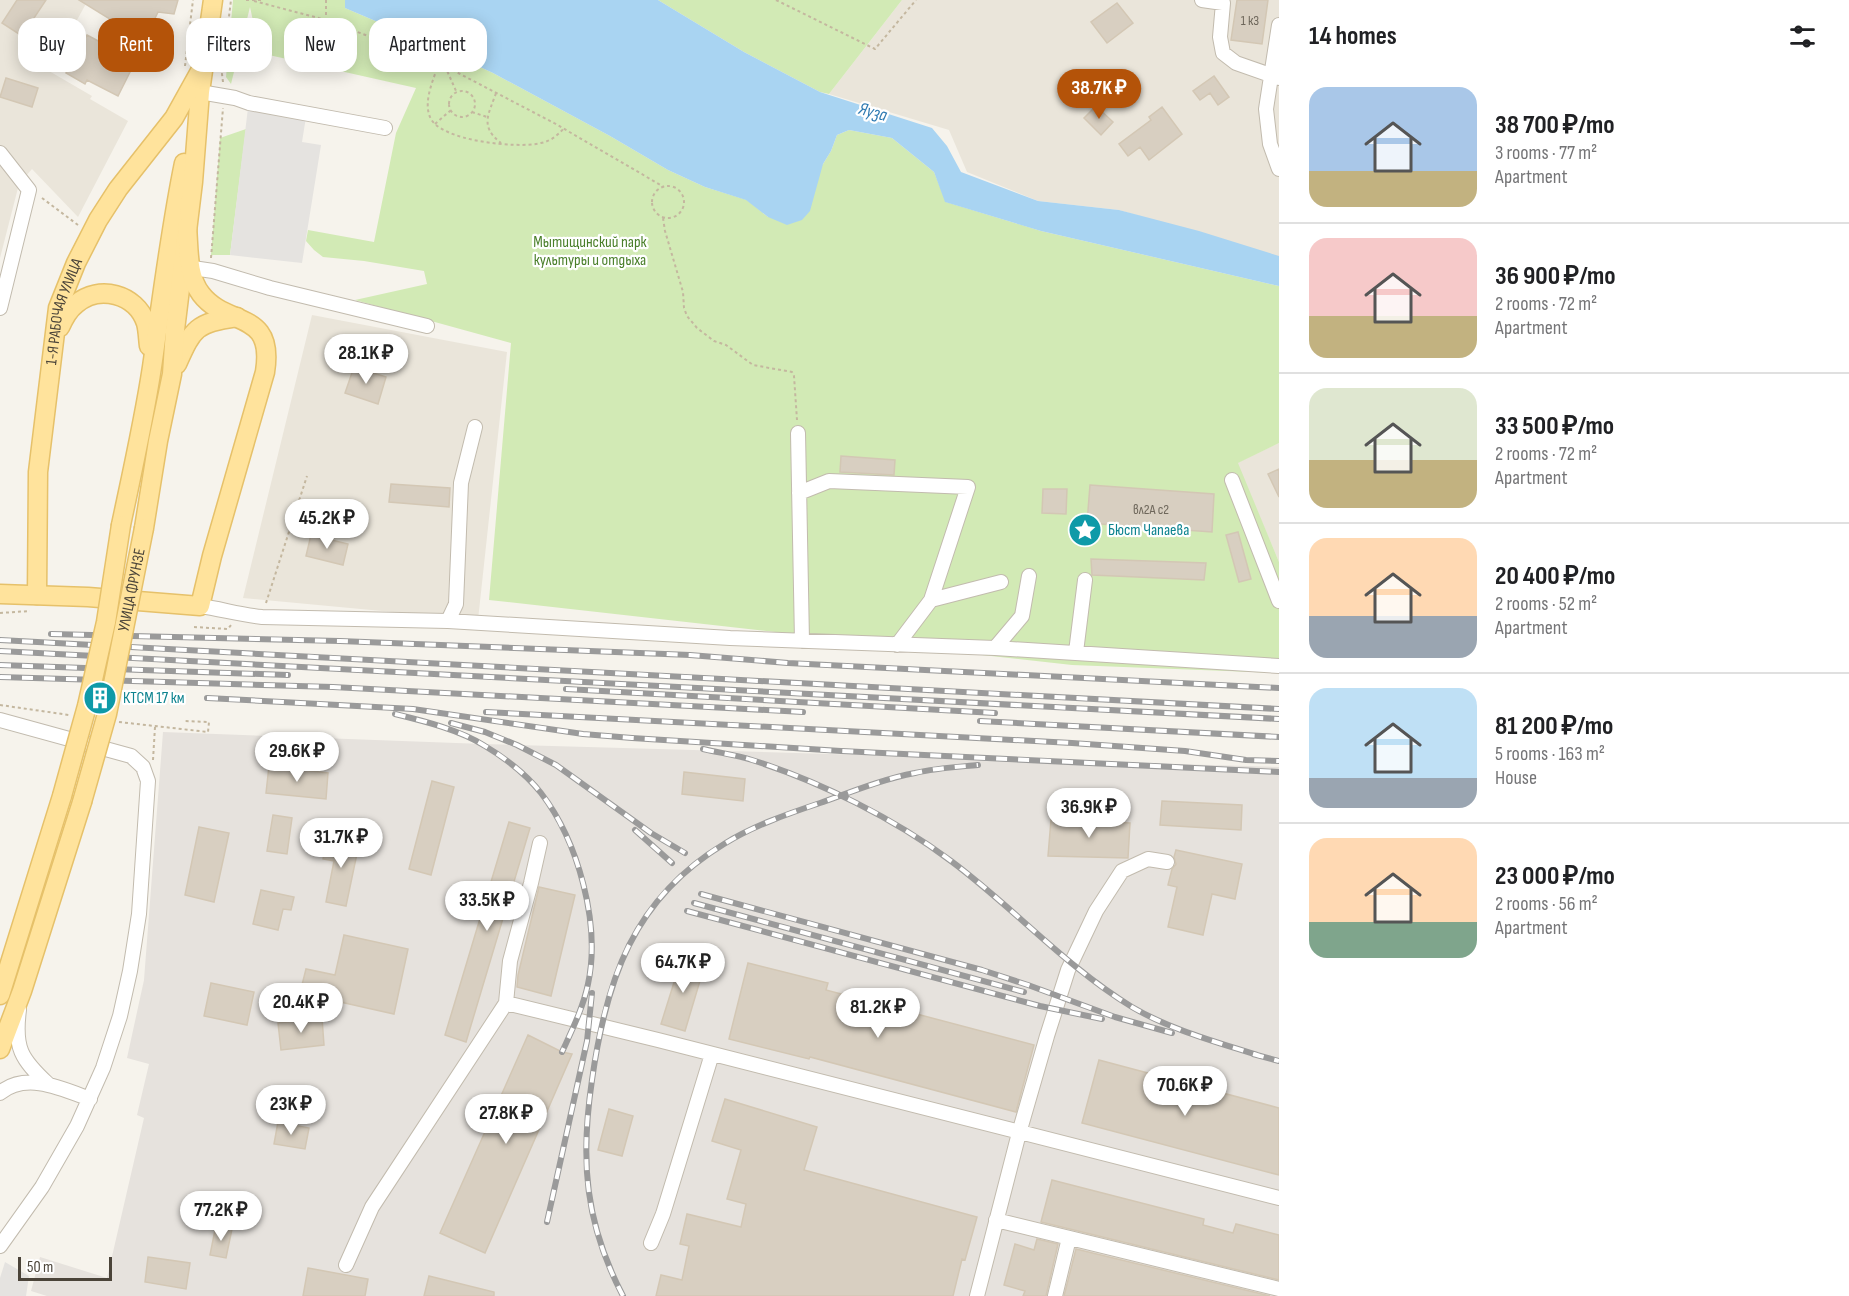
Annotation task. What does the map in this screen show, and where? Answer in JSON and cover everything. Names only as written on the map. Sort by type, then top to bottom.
[{"type":"main road","name":"УЛИЦА ФРУНЗЕ","points":[[208,18],[213,0]]},
{"type":"main road","name":"1-Я РАБОЧАЯ УЛИЦА","points":[[37,595],[38,472],[58,308],[76,263],[98,220],[118,189],[174,118],[192,72]]},
{"type":"main road","name":"УЛИЦА ФРУНЗЕ","points":[[0,1049],[22,991],[82,802],[114,682],[172,374],[198,118],[200,92],[197,72]]},
{"type":"main road","name":"УЛИЦА ФРУНЗЕ","points":[[2,989],[62,796],[87,706],[106,622],[121,525],[152,368],[175,209],[187,152],[198,118]]},
{"type":"main road","points":[[0,594],[88,597],[200,606],[267,359],[264,341],[247,321],[212,305],[200,293],[191,272],[187,227]]},
{"type":"main road","points":[[56,334],[71,308],[85,297],[103,293],[121,296],[136,307],[145,322],[152,368]]},
{"type":"main road","points":[[172,374],[187,342],[198,328],[214,320],[239,317]]},
{"type":"street","points":[[1203,0],[1223,3],[1220,37],[1223,52],[1236,63],[1275,77]]},
{"type":"street","points":[[1279,25],[1275,77],[1266,109],[1270,144],[1279,169]]},
{"type":"street","points":[[200,92],[385,128]]},
{"type":"street","points":[[0,153],[29,190],[0,308]]},
{"type":"street","points":[[194,268],[427,326]]},
{"type":"street","points":[[448,621],[456,604],[461,483],[476,427]]},
{"type":"street","points":[[798,433],[802,641]]},
{"type":"street","points":[[1232,480],[1279,601]]},
{"type":"street","points":[[799,493],[829,481],[968,487],[931,600],[897,645]]},
{"type":"street","points":[[995,648],[1022,616],[1029,576]]},
{"type":"street","points":[[1076,652],[1085,580]]},
{"type":"street","points":[[931,600],[1001,582]]},
{"type":"street","points":[[200,606],[238,615],[262,617],[448,621],[802,641],[1076,652],[1279,666]]},
{"type":"street","points":[[0,720],[131,756],[143,767],[148,781],[139,914],[120,1016],[103,1068],[78,1126],[42,1187],[0,1246]]},
{"type":"street","points":[[346,1264],[372,1207],[506,1003],[510,961],[540,843]]},
{"type":"street","points":[[977,1296],[1019,1133],[1068,970],[1096,911],[1122,871],[1148,860],[1167,862]]},
{"type":"street","points":[[22,991],[18,1022],[19,1047],[30,1066],[48,1084]]},
{"type":"street","points":[[506,1003],[1279,1198]]},
{"type":"street","points":[[651,1243],[663,1214],[712,1054]]},
{"type":"street","points":[[0,1093],[12,1085],[28,1082],[48,1084],[90,1099]]},
{"type":"street","points":[[996,1220],[1279,1289]]},
{"type":"street","points":[[1055,1296],[1069,1238]]},
{"type":"path","points":[[193,0],[194,18]]},
{"type":"path","points":[[213,271],[211,255],[224,96],[222,74],[231,0]]},
{"type":"path","points":[[246,0],[318,18]]},
{"type":"path","points":[[254,1],[262,0]]},
{"type":"path","points":[[326,0],[326,18]]},
{"type":"path","points":[[776,0],[875,49],[916,0]]},
{"type":"path","points":[[436,72],[429,97],[429,116],[434,124],[443,131],[460,137],[526,145],[552,140],[564,128]]},
{"type":"path","points":[[448,72],[457,92]]},
{"type":"path","points":[[456,72],[564,128],[664,187],[675,188],[684,200],[681,210],[674,217],[663,218],[655,212],[652,202],[655,192],[664,187]]},
{"type":"path","points":[[465,91],[472,96],[475,104],[469,115],[457,116],[451,110],[449,106],[451,98],[457,92],[465,91]]},
{"type":"path","points":[[496,93],[487,126],[492,136],[503,144]]},
{"type":"path","points":[[434,124],[451,110]]},
{"type":"path","points":[[472,112],[488,117]]},
{"type":"path","points":[[29,190],[86,230]]},
{"type":"path","points":[[663,218],[683,292],[687,316],[697,328],[714,341],[726,345],[753,365],[792,372],[795,376],[798,433]]},
{"type":"path","points":[[262,617],[307,476]]},
{"type":"path","points":[[194,627],[220,629]]},
{"type":"path","points":[[183,721],[204,721]]},
{"type":"shaded area","points":[[0,0],[88,0],[78,18],[18,18],[18,72],[51,72],[92,96],[90,99],[128,121],[78,217],[32,169],[19,184],[0,258]]},
{"type":"shaded area","points":[[902,0],[1279,0],[1279,257],[1119,210],[1038,201],[967,172],[949,130],[829,94]]},
{"type":"shaded area","points":[[248,108],[306,117],[302,142],[321,145],[302,263],[230,255]]},
{"type":"shaded area","points":[[312,315],[507,352],[478,620],[243,598]]},
{"type":"shaded area","points":[[1279,443],[1279,562],[1237,463]]},
{"type":"shaded area","points":[[163,732],[483,744],[1279,767],[1279,1296],[47,1296],[31,1291],[40,1257],[107,1278],[144,1118],[137,1115],[149,1064],[127,1058],[144,980]]},
{"type":"shaded area","points":[[5,1262],[29,1276],[26,1296],[0,1296],[0,1278]]},
{"type":"green space","name":"Мытищинский парк культуры и отдыха","points":[[233,0],[345,0],[345,8],[369,18],[369,72],[487,70],[668,170],[705,187],[747,200],[768,217],[823,164],[837,135],[849,130],[892,138],[934,172],[946,202],[1041,231],[1279,286],[1279,443],[1238,463],[1279,562],[1279,673],[1072,665],[489,600],[511,343],[355,300],[427,284],[424,271],[323,257],[306,241],[308,230],[374,242],[396,133],[416,88],[345,72],[357,72],[357,18],[284,18],[284,58],[272,56],[272,18],[252,18],[250,7],[247,18],[231,18]]},
{"type":"green space","points":[[658,0],[902,0],[829,94],[820,92],[744,52]]},
{"type":"green space","points":[[226,72],[234,72],[231,84],[226,77]]},
{"type":"green space","points":[[246,129],[230,255],[211,255],[220,138]]},
{"type":"water","name":"Яуза","points":[[345,0],[658,0],[744,52],[820,92],[932,128],[947,146],[961,172],[1038,201],[1119,210],[1199,231],[1279,256],[1279,286],[1041,231],[945,202],[934,172],[892,138],[849,130],[837,135],[823,164],[810,211],[802,220],[787,225],[768,217],[746,200],[705,187],[668,170],[487,70],[487,18],[369,18],[345,8]]},
{"type":"building","points":[[17,0],[46,0],[34,18],[18,18],[18,33],[2,23]]},
{"type":"building","points":[[79,0],[178,0],[174,14],[158,12],[155,18],[108,18]]},
{"type":"building","points":[[1237,0],[1268,0],[1262,44],[1231,40]]},
{"type":"building","points":[[1117,3],[1133,23],[1107,43],[1091,22]]},
{"type":"building","points":[[87,35],[98,41],[98,72],[130,72],[118,96],[87,80],[85,84],[66,73],[86,72]]},
{"type":"building","points":[[1214,76],[1229,97],[1218,105],[1210,93],[1200,100],[1193,91]]},
{"type":"building","points":[[6,78],[38,88],[32,107],[0,97]]},
{"type":"building","points":[[1096,106],[1113,122],[1101,135],[1084,118]]},
{"type":"building","points":[[1162,107],[1182,134],[1149,160],[1140,147],[1128,156],[1119,144],[1151,120],[1149,117]]},
{"type":"building","points":[[354,367],[386,377],[378,404],[345,393]]},
{"type":"building","points":[[841,456],[895,460],[894,475],[840,472]]},
{"type":"building","points":[[1279,469],[1279,497],[1268,474]]},
{"type":"building","points":[[391,484],[450,488],[449,507],[389,502]]},
{"type":"building","points":[[1090,485],[1214,494],[1212,532],[1087,523]]},
{"type":"building","points":[[1043,489],[1067,489],[1066,514],[1042,513]]},
{"type":"building","points":[[1238,532],[1251,579],[1239,582],[1226,535]]},
{"type":"building","points":[[311,535],[348,544],[343,565],[306,556]]},
{"type":"building","points":[[1091,559],[1206,563],[1204,580],[1092,575]]},
{"type":"building","points":[[269,766],[328,773],[326,799],[266,793]]},
{"type":"building","points":[[684,772],[745,779],[743,801],[682,794]]},
{"type":"building","points":[[432,781],[454,787],[431,875],[409,869]]},
{"type":"building","points":[[1162,801],[1242,805],[1241,830],[1160,825]]},
{"type":"building","points":[[273,815],[292,818],[287,854],[267,851]]},
{"type":"building","points":[[1051,820],[1130,823],[1128,858],[1048,856]]},
{"type":"building","points":[[509,822],[530,828],[466,1042],[445,1035]]},
{"type":"building","points":[[199,827],[229,833],[214,902],[185,895]]},
{"type":"building","points":[[328,837],[359,844],[346,906],[326,902],[334,861],[323,859]]},
{"type":"building","points":[[1176,850],[1242,864],[1235,899],[1212,894],[1203,935],[1168,927],[1177,887],[1168,885],[1172,869],[1176,864],[1174,857]]},
{"type":"building","points":[[539,887],[575,895],[551,996],[517,987]]},
{"type":"building","points":[[261,890],[294,897],[291,910],[283,909],[278,930],[253,924]]},
{"type":"building","points":[[344,935],[408,949],[394,1014],[300,993],[306,969],[335,975]]},
{"type":"building","points":[[682,957],[705,964],[685,1031],[661,1024]]},
{"type":"building","points":[[748,963],[828,983],[826,990],[1034,1045],[1016,1112],[810,1057],[809,1059],[729,1039]]},
{"type":"building","points":[[211,983],[254,992],[247,1025],[204,1016]]},
{"type":"building","points":[[322,1018],[324,1045],[281,1050],[278,1023]]},
{"type":"building","points":[[528,1035],[562,1052],[572,1054],[485,1253],[440,1233]]},
{"type":"building","points":[[1099,1060],[1279,1108],[1279,1175],[1082,1123]]},
{"type":"building","points":[[725,1099],[817,1127],[804,1170],[977,1217],[965,1260],[962,1259],[953,1296],[656,1296],[661,1275],[682,1280],[689,1246],[680,1244],[687,1214],[741,1227],[746,1204],[727,1199],[741,1150],[712,1141]]},
{"type":"building","points":[[609,1109],[633,1116],[622,1156],[598,1150]]},
{"type":"building","points":[[278,1122],[309,1128],[305,1149],[274,1144]]},
{"type":"building","points":[[1052,1180],[1204,1219],[1203,1225],[1233,1233],[1236,1224],[1279,1235],[1279,1280],[1041,1222]]},
{"type":"building","points":[[216,1225],[232,1229],[226,1258],[210,1255]]},
{"type":"building","points":[[1037,1239],[1058,1244],[1046,1296],[1023,1296],[1025,1291],[1004,1285],[1015,1244],[1034,1250]]},
{"type":"building","points":[[1076,1249],[1270,1296],[1064,1296]]},
{"type":"building","points":[[148,1257],[190,1263],[186,1289],[145,1282]]},
{"type":"building","points":[[308,1268],[368,1279],[365,1296],[303,1296]]},
{"type":"building","points":[[429,1276],[494,1292],[494,1296],[424,1296]]},
{"type":"railway","points":[[51,634],[340,641],[690,655],[788,663],[1279,688]]},
{"type":"railway","points":[[0,640],[1279,709]]},
{"type":"railway","points":[[0,651],[1279,719]]},
{"type":"railway","points":[[0,665],[288,675]]},
{"type":"railway","points":[[0,677],[333,687],[803,712]]},
{"type":"railway","points":[[566,689],[995,713]]},
{"type":"railway","points":[[207,698],[413,709],[583,734],[632,738],[841,751],[1279,772]]},
{"type":"railway","points":[[486,712],[1072,743],[1185,751],[1246,760],[1279,761]]},
{"type":"railway","points":[[395,714],[453,731],[475,740],[500,756],[522,773],[541,793],[566,835],[576,859],[589,910],[591,961],[583,1002],[562,1052]]},
{"type":"railway","points":[[980,721],[1279,737]]},
{"type":"railway","points":[[451,723],[485,732],[556,765],[651,833],[685,853]]},
{"type":"railway","points":[[703,749],[746,758],[777,769],[830,790],[881,816],[951,861],[1084,973],[1132,1007],[1178,1029],[1260,1056]]},
{"type":"railway","points":[[623,1296],[600,1243],[593,1217],[586,1138],[592,1080],[606,1009],[629,945],[646,916],[667,890],[693,866],[724,844],[758,826],[891,779],[931,770],[978,765]]},
{"type":"railway","points":[[635,830],[672,863]]},
{"type":"railway","points":[[701,894],[982,970],[1115,1017],[1172,1033]]},
{"type":"railway","points":[[694,903],[1024,992]]},
{"type":"railway","points":[[687,911],[1040,1006],[1102,1019]]},
{"type":"railway","points":[[547,1222],[587,1041],[592,993]]},
{"type":"railway","points":[[1253,1054],[1279,1061]]},
{"type":"place","name":"Бюст Чапаева","points":[[1085,530]]},
{"type":"place","name":"КТСМ 17 км","points":[[100,698]]}]
